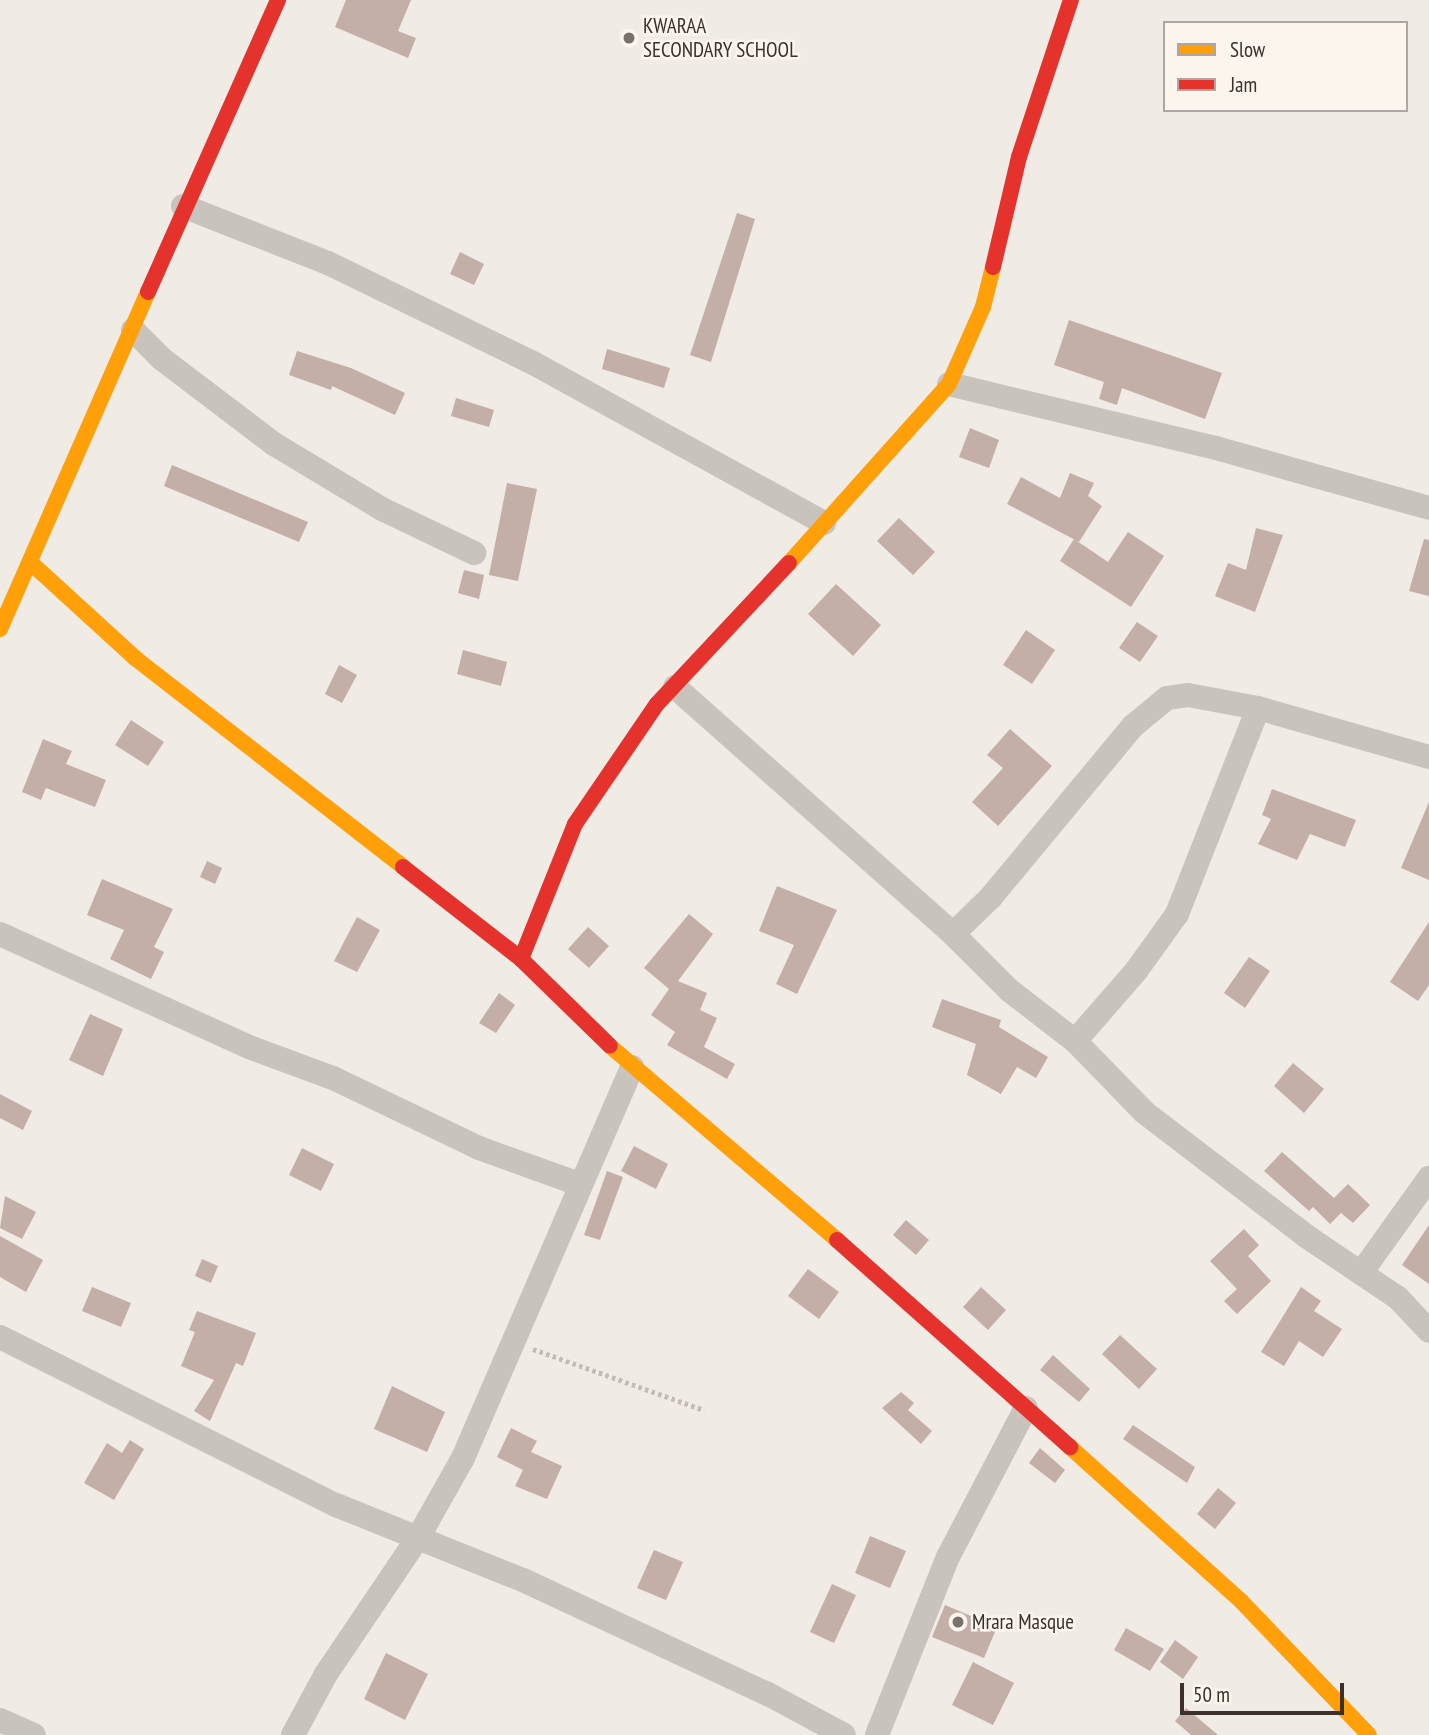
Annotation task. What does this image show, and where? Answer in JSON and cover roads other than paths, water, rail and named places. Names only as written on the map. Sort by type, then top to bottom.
[{"type":"street","points":[[0,629],[133,330],[183,206],[278,0]]},
{"type":"street","points":[[521,958],[575,824],[634,736],[675,687],[949,384],[982,307],[1016,168],[1071,0]]},
{"type":"street","points":[[183,206],[328,263],[535,364],[824,523]]},
{"type":"street","points":[[133,330],[162,359],[274,444],[384,510],[474,553]]},
{"type":"street","points":[[949,384],[1216,448],[1429,508]]},
{"type":"street","points":[[30,562],[135,658],[521,958],[632,1067],[764,1174],[1241,1601],[1369,1735]]},
{"type":"street","points":[[675,687],[953,934],[1009,990],[1075,1041],[1144,1112],[1306,1236],[1398,1298],[1429,1331]]},
{"type":"street","points":[[953,934],[992,897],[1133,726],[1158,703],[1188,695],[1258,708],[1429,757]]},
{"type":"street","points":[[1075,1041],[1136,971],[1177,914],[1258,708]]},
{"type":"street","points":[[0,934],[249,1046],[333,1078],[456,1139],[579,1184]]},
{"type":"street","points":[[293,1735],[326,1674],[419,1536],[463,1458],[516,1342],[579,1184],[632,1067]]},
{"type":"street","points":[[1361,1273],[1429,1178]]},
{"type":"street","points":[[0,1337],[336,1504],[419,1536],[756,1688],[845,1735]]},
{"type":"street","points":[[877,1735],[948,1557],[1026,1408]]},
{"type":"street","points":[[5,1726],[34,1735]]},
{"type":"place","name":"KWARAA SECONDARY SCHOOL","points":[[629,38]]},
{"type":"place","name":"Mrara Masque","points":[[958,1622]]}]
